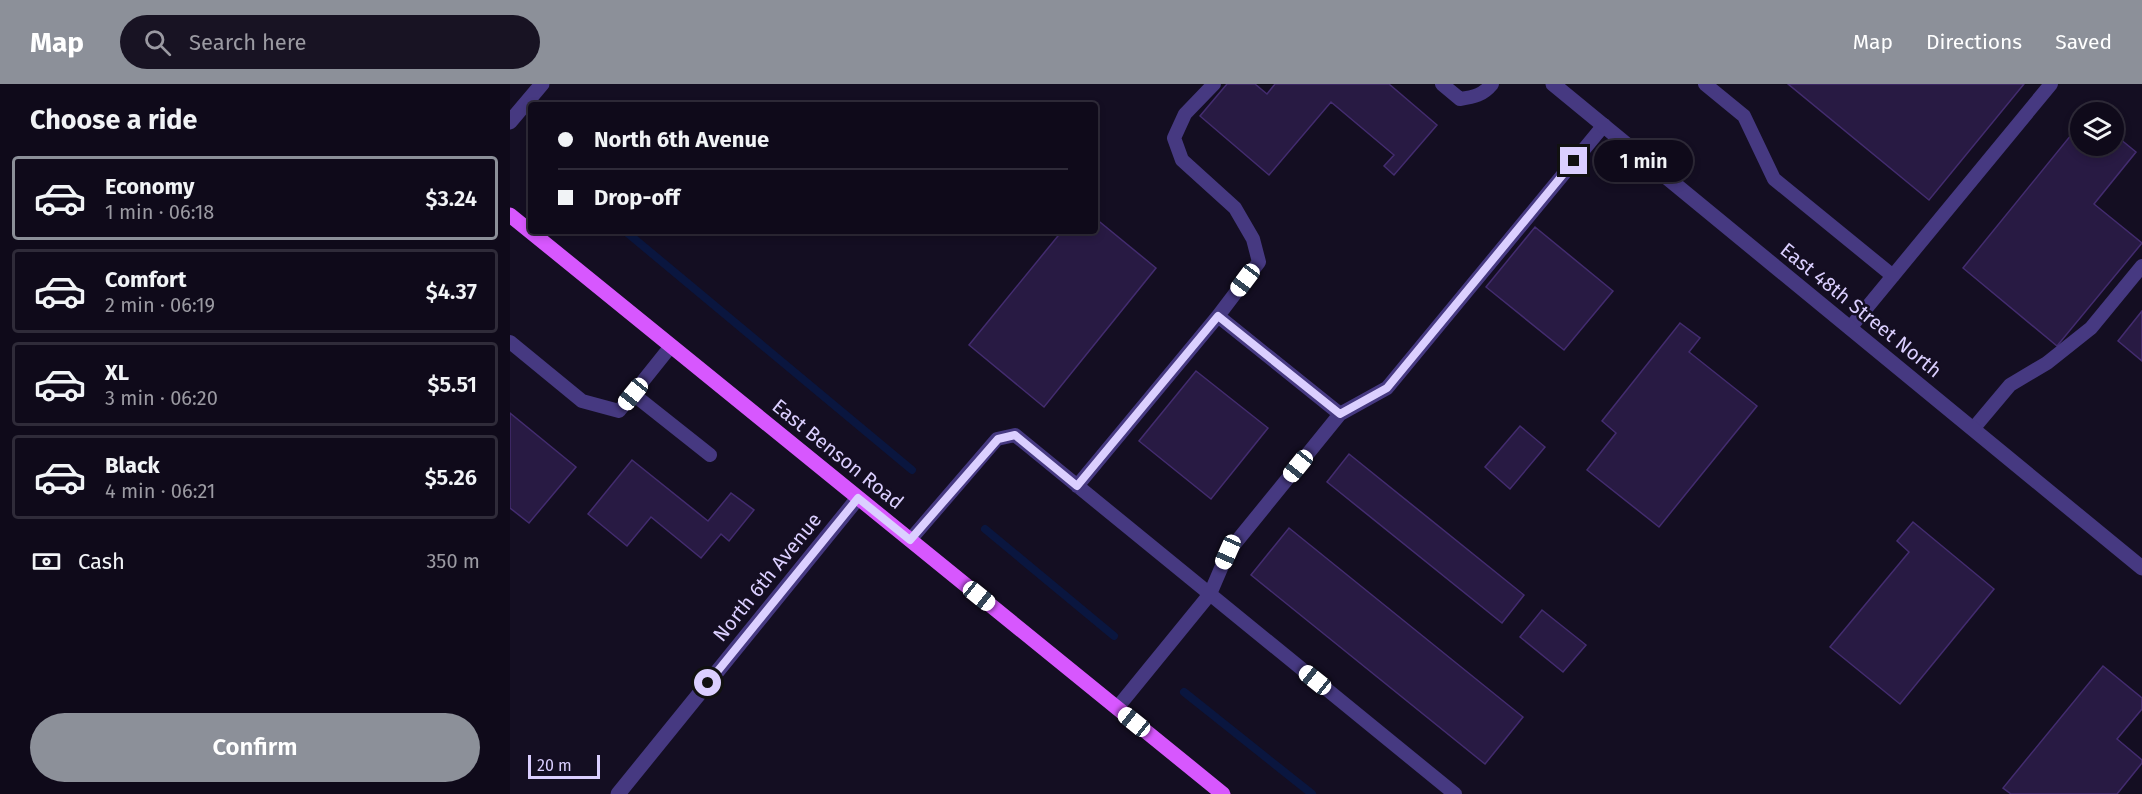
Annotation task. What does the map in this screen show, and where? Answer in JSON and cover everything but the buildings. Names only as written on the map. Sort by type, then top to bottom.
[{"type":"main road","name":"East Benson Road","points":[[510,215],[528,230]]},
{"type":"main road","name":"East Benson Road","points":[[533,234],[1223,794]]},
{"type":"street","points":[[510,122],[542,84]]},
{"type":"street","name":"East 48th Street North","points":[[1553,84],[2142,568]]},
{"type":"street","name":"North 6th Avenue","points":[[618,794],[858,498]]},
{"type":"lane","points":[[1077,486],[1218,316],[1259,262],[1253,239],[1235,208],[1182,160],[1174,138],[1185,114],[1214,84]]},
{"type":"lane","points":[[1442,84],[1460,99],[1474,97],[1486,91],[1492,84]]},
{"type":"lane","points":[[1705,84],[1744,116],[1774,179],[1893,276]]},
{"type":"lane","points":[[1850,328],[2051,84]]},
{"type":"lane","points":[[1117,708],[1210,594],[1228,552],[1340,414],[1387,388],[1604,125]]},
{"type":"lane","points":[[1973,429],[2010,385],[2047,363],[2091,328],[2142,266]]},
{"type":"lane","points":[[1218,316],[1340,414]]},
{"type":"lane","points":[[510,342],[582,401],[619,411],[671,346]]},
{"type":"lane","points":[[633,394],[710,455]]},
{"type":"lane","points":[[910,540],[998,439],[1015,435],[1455,794]]},
{"type":"waterway","points":[[629,234],[912,470]]},
{"type":"waterway","points":[[985,529],[1114,636]]},
{"type":"waterway","points":[[1184,692],[1312,794]]},
{"type":"route","points":[[708,683],[858,498],[910,540],[998,439],[1015,435],[1077,486],[1218,316],[1340,414],[1387,388],[1574,161]]}]
